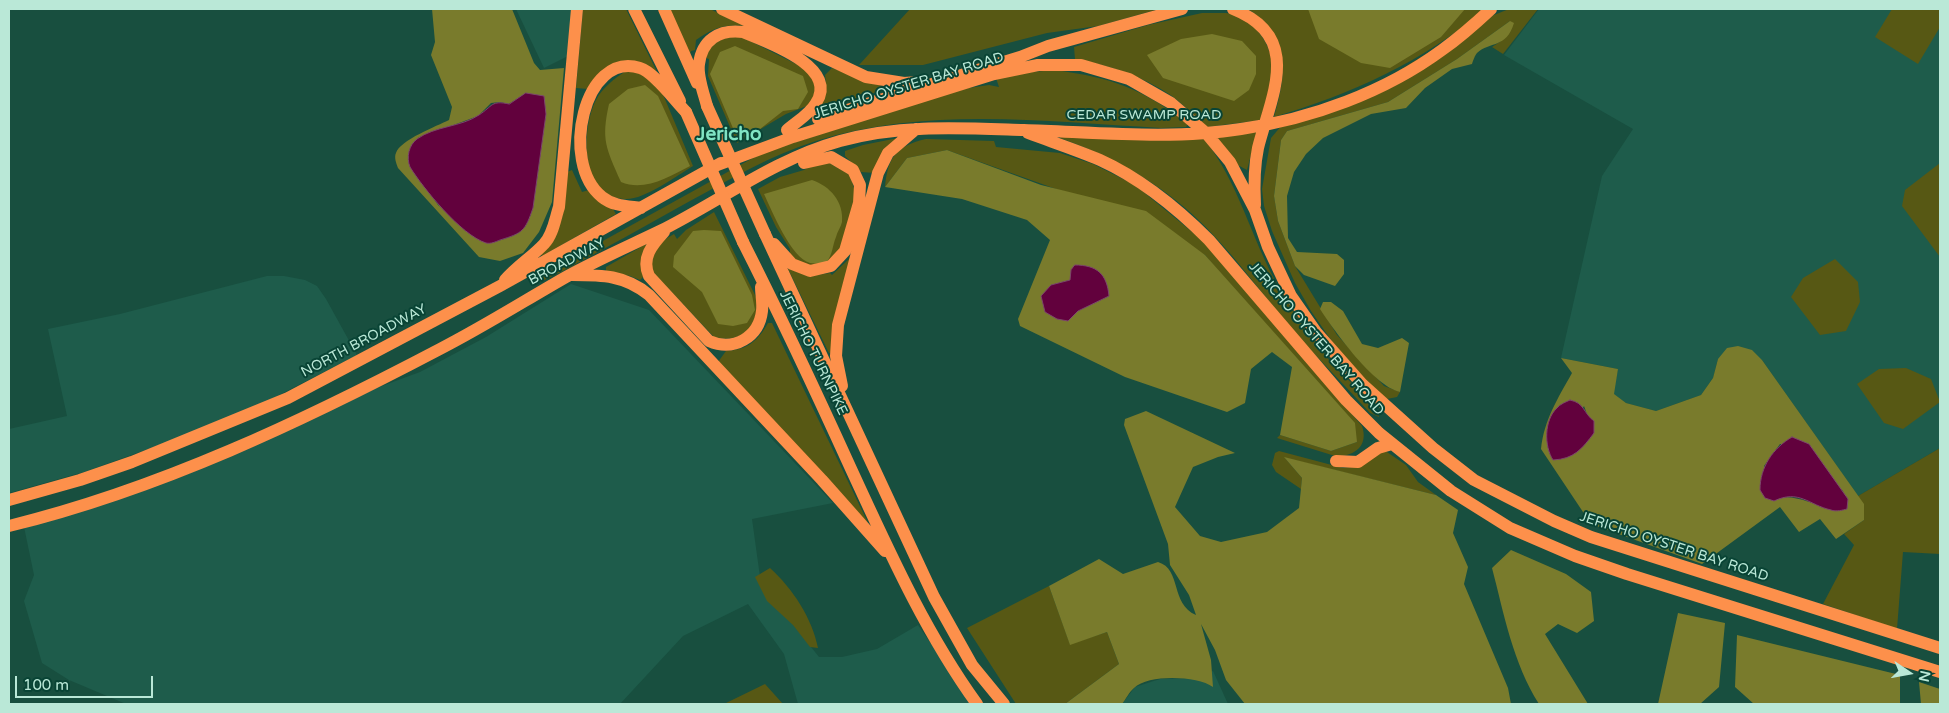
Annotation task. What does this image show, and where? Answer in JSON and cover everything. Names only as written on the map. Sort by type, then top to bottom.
[{"type":"main road","points":[[500,286],[514,270],[545,244],[553,228],[559,207],[576,9]]},
{"type":"main road","name":"JERICHO TURNPIKE","points":[[634,9],[686,112],[743,242],[893,560],[941,652],[977,704]]},
{"type":"main road","name":"JERICHO TURNPIKE","points":[[664,9],[765,234],[934,597],[972,665],[1004,704]]},
{"type":"main road","points":[[722,9],[866,77],[904,83],[940,80]]},
{"type":"main road","points":[[715,166],[787,130],[940,80],[1020,57],[1048,46],[1182,9]]},
{"type":"main road","points":[[1233,9],[1254,20],[1266,32],[1274,47],[1278,62],[1278,78],[1258,148],[1254,177],[1255,210]]},
{"type":"main road","name":"CEDAR SWAMP ROAD","points":[[772,168],[837,142],[895,130],[964,127],[1019,130],[1206,132],[1243,129],[1266,124],[1305,115],[1380,86],[1442,51],[1491,9]]},
{"type":"main road","points":[[1479,20],[1502,9]]},
{"type":"main road","points":[[707,106],[698,65],[706,42],[716,34],[732,30],[743,32],[805,62],[818,74],[821,86],[816,104],[787,130]]},
{"type":"main road","name":"JERICHO OYSTER BAY ROAD","points":[[715,166],[793,136],[994,74],[1038,65],[1081,65],[1129,79],[1171,103],[1206,132],[1230,162],[1255,210],[1281,277],[1316,332],[1362,384],[1432,448],[1474,480],[1591,538],[1940,648]]},
{"type":"main road","points":[[641,208],[619,206],[601,197],[586,174],[579,138],[583,112],[590,96],[606,75],[621,67],[634,67],[648,72],[686,112]]},
{"type":"main road","points":[[846,405],[836,356],[838,325],[842,304],[878,173],[888,153],[916,129]]},
{"type":"main road","name":"JERICHO OYSTER BAY ROAD","points":[[1019,130],[1115,168],[1159,195],[1185,216],[1209,240],[1346,400],[1392,444],[1451,491],[1510,528],[1575,556],[1686,593],[1940,672]]},
{"type":"main road","points":[[765,234],[792,264],[802,270],[818,271],[831,266],[845,252],[861,195],[860,185],[853,170],[831,157],[788,167],[772,168]]},
{"type":"main road","name":"NORTH BROADWAY","points":[[9,500],[80,480],[132,462],[288,398],[500,286],[715,166]]},
{"type":"main road","name":"BROADWAY","points":[[9,526],[87,503],[205,462],[249,443],[441,349],[570,275],[670,226],[772,168]]},
{"type":"main road","points":[[670,226],[655,241],[646,257],[646,270],[656,286],[709,341],[717,344],[732,345],[743,341],[758,329],[763,310],[760,277]]},
{"type":"main road","points":[[570,275],[608,275],[628,281],[649,295],[822,480],[893,560]]},
{"type":"main road","points":[[1336,461],[1358,462],[1378,448],[1392,444]]},
{"type":"main road","points":[[1686,593],[1693,570]]},
{"type":"shaded area","points":[[432,9],[512,9],[534,63],[540,70],[564,68],[552,202],[539,232],[523,253],[500,261],[479,257],[398,168],[395,156],[404,143],[449,120],[452,107],[431,55],[435,42]],"holes":[[[526,93],[546,114],[533,208],[528,222],[519,233],[493,242],[485,242],[438,205],[425,186],[418,138],[478,116],[491,103],[509,104]]]},
{"type":"shaded area","points":[[516,9],[574,9],[572,54],[544,68]]},
{"type":"shaded area","points":[[583,9],[626,9],[656,70],[653,72],[643,65],[625,61],[609,67],[588,89],[576,88]]},
{"type":"shaded area","points":[[669,9],[710,9],[745,26],[725,26],[708,32],[696,40],[695,50],[691,51],[690,54]]},
{"type":"shaded area","points":[[910,9],[1159,9],[1098,26],[1047,33],[923,65],[859,65]]},
{"type":"shaded area","points":[[1247,9],[1485,9],[1437,45],[1385,74],[1331,98],[1274,117],[1283,66],[1278,42],[1271,31],[1255,14]]},
{"type":"shaded area","points":[[1308,9],[1465,9],[1441,37],[1390,68],[1361,63],[1319,39]]},
{"type":"shaded area","points":[[1509,9],[1538,9],[1503,54],[1492,47],[1501,41],[1510,21],[1457,59],[1388,102],[1287,131],[1281,140],[1274,196],[1278,221],[1295,266],[1337,335],[1384,386],[1400,392],[1397,397],[1387,399],[1381,396],[1338,350],[1311,311],[1295,283],[1272,231],[1264,206],[1262,189],[1271,138],[1282,125],[1350,101],[1479,21]]},
{"type":"shaded area","points":[[1539,9],[1940,9],[1940,448],[1858,496],[1762,360],[1718,359],[1713,378],[1701,395],[1656,411],[1626,403],[1613,394],[1618,369],[1561,358],[1602,176],[1633,129],[1504,55]]},
{"type":"shaded area","points":[[1892,9],[1940,9],[1940,27],[1918,64],[1875,37]]},
{"type":"shaded area","points":[[1202,13],[1226,13],[1247,21],[1255,28],[1268,47],[1273,68],[1273,79],[1261,120],[1207,127],[1172,96],[1161,89],[1113,68],[1075,59],[1074,47],[1148,25]]},
{"type":"shaded area","points":[[1510,21],[1514,23],[1507,37],[1482,49],[1477,53],[1472,64],[1452,69],[1425,88],[1406,108],[1371,114],[1323,138],[1306,154],[1294,172],[1287,196],[1288,238],[1297,252],[1337,254],[1344,260],[1344,274],[1335,286],[1304,275],[1295,266],[1278,221],[1274,196],[1281,140],[1287,131],[1388,102],[1457,59]]},
{"type":"shaded area","points":[[1212,34],[1242,41],[1256,56],[1256,74],[1249,90],[1234,101],[1163,78],[1147,55],[1181,39]]},
{"type":"shaded area","points":[[732,36],[744,38],[808,70],[818,86],[812,104],[786,114],[737,143],[708,76],[709,59],[706,58],[710,49],[716,43]]},
{"type":"shaded area","points":[[735,46],[803,76],[808,92],[798,109],[783,111],[760,129],[738,140],[710,74],[720,52]]},
{"type":"shaded area","points":[[832,68],[882,86],[883,90],[819,111],[818,108],[825,92],[825,75]]},
{"type":"shaded area","points":[[1055,70],[1093,77],[1126,86],[1156,102],[1188,124],[1186,127],[1161,128],[988,119],[901,123],[859,130],[816,141],[767,160],[561,272],[542,281],[540,278],[563,263],[762,153],[955,90],[989,85],[999,87],[996,78],[1019,73]]},
{"type":"shaded area","points":[[626,71],[642,73],[662,92],[693,166],[650,192],[632,199],[610,195],[599,186],[592,174],[588,159],[587,143],[591,112],[596,100],[609,84]]},
{"type":"shaded area","points":[[645,85],[658,96],[690,166],[656,182],[630,185],[621,182],[606,144],[605,127],[609,104],[628,89]]},
{"type":"shaded area","points":[[526,93],[544,96],[546,114],[533,208],[528,222],[518,233],[493,243],[486,243],[465,231],[433,198],[410,167],[409,152],[412,144],[424,135],[472,119],[495,103],[509,104]]},
{"type":"shaded area","points":[[1257,132],[1247,170],[1234,163],[1217,139],[1218,136]]},
{"type":"shaded area","points":[[1061,134],[1203,137],[1216,155],[1236,192],[1268,267],[1290,306],[1332,364],[1367,398],[1378,411],[1379,417],[1370,413],[1304,343],[1219,241],[1191,213],[1146,179],[1113,160],[1060,138]]},
{"type":"shaded area","points":[[898,138],[875,173],[861,172],[845,156],[845,151],[863,145]]},
{"type":"shaded area","points":[[926,139],[994,141],[996,147],[1060,153],[1093,164],[1135,185],[1208,245],[1362,426],[1364,433],[1362,445],[1348,455],[1335,456],[1277,438],[1280,435],[1331,451],[1357,442],[1205,255],[1056,189],[947,150],[907,158],[885,187],[888,168],[895,154],[907,145]]},
{"type":"shaded area","points":[[947,150],[1041,185],[1146,211],[1205,255],[1355,423],[1357,442],[1331,451],[1280,435],[1292,367],[1272,352],[1251,369],[1245,403],[1227,412],[1125,377],[1020,326],[1018,319],[1050,240],[1027,220],[962,199],[885,187],[907,158]],"holes":[[[1070,280],[1109,296],[1078,311],[1068,321],[1051,285]]]},
{"type":"shaded area","points":[[826,161],[850,175],[856,195],[840,251],[832,261],[809,267],[790,257],[790,249],[776,227],[758,189],[780,177],[804,170],[815,163]]},
{"type":"shaded area","points":[[1940,163],[1940,257],[1902,206],[1905,190]]},
{"type":"shaded area","points":[[572,170],[582,192],[589,190],[613,209],[616,214],[542,256],[541,254],[555,233],[563,216],[567,172]]},
{"type":"shaded area","points":[[812,180],[825,186],[841,208],[842,222],[826,263],[810,263],[796,253],[777,222],[764,194]]},
{"type":"shaded area","points":[[714,212],[757,299],[755,324],[746,332],[732,338],[714,337],[651,270],[656,248],[663,241],[674,234],[677,239],[686,230]]},
{"type":"shaded area","points":[[693,231],[721,231],[752,295],[755,310],[747,323],[733,326],[718,324],[702,292],[673,267],[674,256]]},
{"type":"shaded area","points":[[646,244],[644,276],[640,280],[606,271],[606,267]]},
{"type":"shaded area","points":[[850,258],[834,352],[829,353],[788,269],[790,267],[817,275],[830,273],[832,275]]},
{"type":"shaded area","points":[[1835,259],[1858,282],[1860,302],[1846,331],[1820,335],[1791,297],[1803,278]]},
{"type":"shaded area","points":[[1075,265],[1083,265],[1100,272],[1106,282],[1109,296],[1078,311],[1068,321],[1057,319],[1045,312],[1041,296],[1051,285],[1070,280],[1071,270]]},
{"type":"shaded area","points":[[267,276],[284,276],[305,280],[317,286],[357,355],[252,409],[84,472],[9,493],[9,429],[67,416],[48,329],[120,314]]},
{"type":"shaded area","points":[[571,284],[649,310],[833,503],[752,519],[761,584],[819,657],[842,657],[877,649],[918,625],[973,704],[798,704],[784,654],[748,604],[683,636],[620,704],[126,704],[69,680],[42,663],[24,601],[34,575],[23,522],[87,503],[314,411],[420,372],[486,337]]},
{"type":"shaded area","points":[[1323,302],[1331,302],[1343,311],[1362,344],[1378,348],[1402,338],[1409,343],[1400,392],[1379,380],[1356,357],[1320,309]]},
{"type":"shaded area","points":[[768,323],[772,323],[868,523],[718,362],[726,351],[740,349],[756,340]]},
{"type":"shaded area","points":[[1738,346],[1752,350],[1762,360],[1864,504],[1864,520],[1836,539],[1820,519],[1799,532],[1780,507],[1702,564],[1591,524],[1541,449],[1548,419],[1572,373],[1561,358],[1618,369],[1614,394],[1626,403],[1656,411],[1701,395],[1713,378],[1718,359],[1727,348]],"holes":[[[1584,406],[1588,417],[1553,460]],[[1780,444],[1809,444],[1834,482],[1843,491],[1847,509],[1831,508],[1800,499],[1783,497],[1764,466]]]},
{"type":"shaded area","points":[[1906,368],[1931,379],[1940,402],[1903,429],[1884,423],[1857,384],[1879,369]]},
{"type":"shaded area","points":[[1570,400],[1579,403],[1594,421],[1594,433],[1577,452],[1567,458],[1553,460],[1548,448],[1548,426],[1557,408]]},
{"type":"shaded area","points":[[1146,411],[1235,453],[1218,457],[1193,467],[1175,507],[1200,536],[1221,542],[1267,532],[1299,508],[1302,478],[1284,457],[1436,495],[1458,510],[1453,533],[1468,567],[1464,584],[1508,688],[1511,704],[1245,704],[1226,680],[1215,650],[1201,624],[1211,660],[1213,687],[1206,683],[1185,679],[1150,680],[1134,688],[1122,704],[1065,704],[1119,664],[1107,632],[1070,645],[1049,586],[1099,559],[1123,574],[1158,562],[1170,572],[1182,603],[1196,615],[1189,595],[1170,565],[1168,544],[1124,425],[1125,419]]},
{"type":"shaded area","points":[[1792,437],[1809,444],[1848,499],[1847,509],[1833,511],[1797,497],[1774,501],[1765,498],[1760,490],[1765,466],[1779,447]]},
{"type":"shaded area","points":[[1940,448],[1940,554],[1903,552],[1897,629],[1823,604],[1854,545],[1844,534],[1864,520],[1858,496]]},
{"type":"shaded area","points":[[1384,450],[1406,465],[1418,482],[1436,495],[1285,458],[1302,478],[1301,489],[1276,472],[1272,465],[1275,453],[1279,451],[1343,468],[1354,467]]},
{"type":"shaded area","points":[[1511,550],[1566,574],[1591,592],[1594,621],[1577,633],[1558,624],[1545,634],[1588,704],[1539,704],[1522,672],[1510,638],[1492,568]]},
{"type":"shaded area","points":[[770,568],[794,595],[806,615],[818,648],[810,647],[793,625],[767,601],[755,577]]},
{"type":"shaded area","points":[[1049,586],[1070,644],[1107,632],[1119,664],[1065,704],[1016,704],[967,628]]},
{"type":"shaded area","points":[[1678,613],[1725,623],[1719,687],[1700,704],[1658,704]]},
{"type":"shaded area","points":[[1737,635],[1900,675],[1900,704],[1754,704],[1735,687]]},
{"type":"shaded area","points":[[1213,671],[1228,704],[1122,704],[1135,687],[1160,679],[1196,678]]},
{"type":"shaded area","points":[[1919,682],[1940,689],[1940,704],[1921,704]]},
{"type":"shaded area","points":[[765,684],[783,704],[724,704],[726,703]]},
{"type":"district","name":"Jericho","points":[[729,135]]}]
